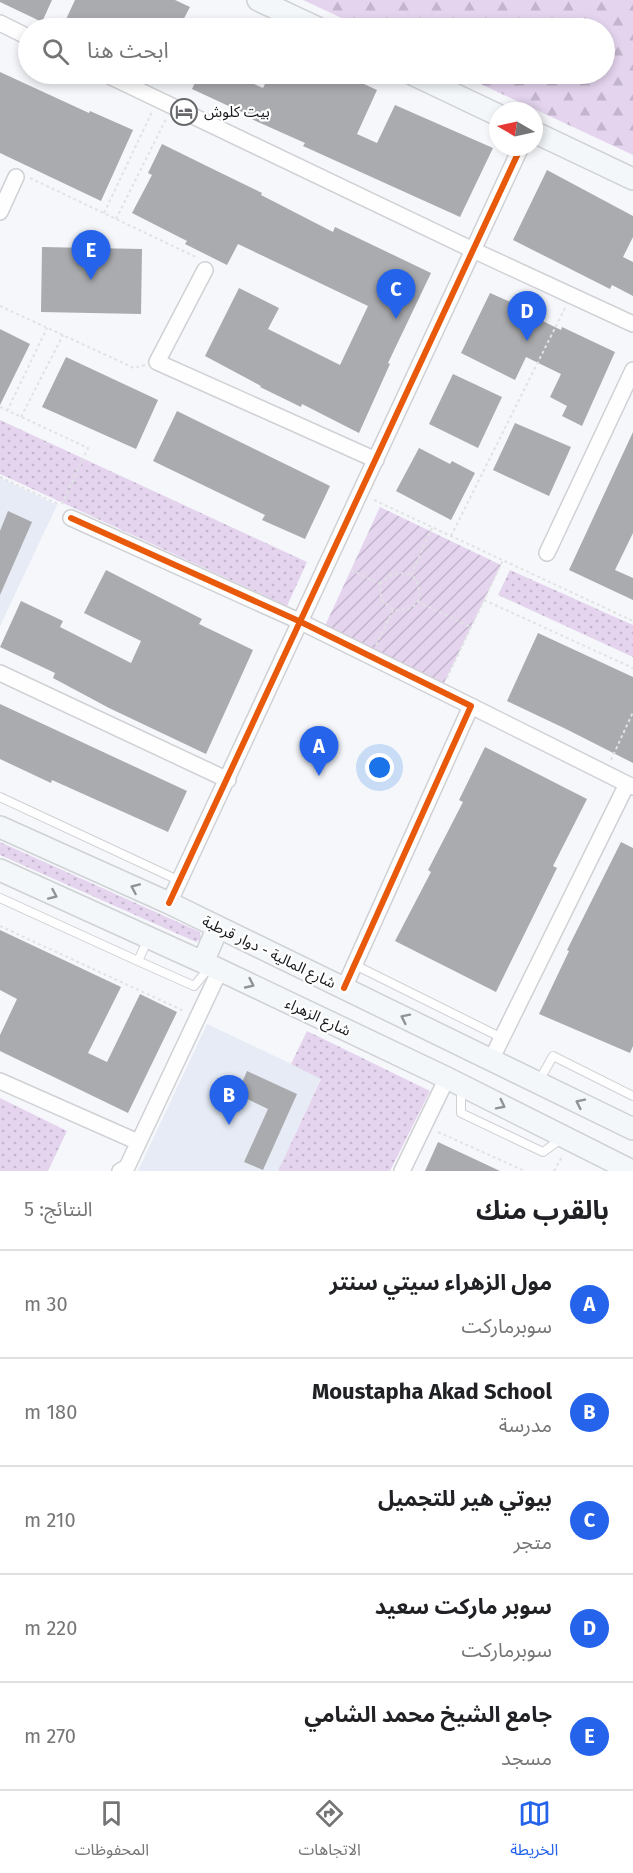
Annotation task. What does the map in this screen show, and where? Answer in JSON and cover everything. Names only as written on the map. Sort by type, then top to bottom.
[{"type":"main road","points":[[258,0],[297,18]]},
{"type":"main road","points":[[433,84],[489,111]]},
{"type":"main road","points":[[543,136],[633,179]]},
{"type":"main road","name":"شارع المالية - دوار قرطبة","points":[[0,827],[169,903],[632,1127]]},
{"type":"main road","name":"شارع الزهراء","points":[[0,870],[211,966],[454,1081],[625,1170]]},
{"type":"main road","points":[[211,966],[218,927]]},
{"type":"street","points":[[0,23],[18,32]]},
{"type":"street","points":[[126,84],[633,324]]},
{"type":"street","points":[[169,903],[517,156]]},
{"type":"street","points":[[0,212],[16,177]]},
{"type":"street","points":[[205,270],[157,362],[376,460]]},
{"type":"street","points":[[547,553],[633,370]]},
{"type":"street","points":[[66,512],[301,622],[630,785],[491,1060]]},
{"type":"street","points":[[0,673],[228,780]]},
{"type":"street","points":[[344,988],[471,706]]},
{"type":"street","points":[[120,1171],[127,1167],[198,1017],[211,966]]},
{"type":"street","points":[[0,1081],[138,1142]]},
{"type":"street","points":[[402,1171],[424,1126],[454,1081]]},
{"type":"lane","points":[[0,797],[180,881]]},
{"type":"lane","points":[[0,898],[194,986],[211,966]]},
{"type":"lane","points":[[138,961],[149,938]]},
{"type":"lane","points":[[355,965],[502,1038]]},
{"type":"lane","points":[[538,1083],[553,1056],[633,1096]]},
{"type":"path","points":[[104,213],[158,99]]},
{"type":"path","points":[[116,219],[173,106]]},
{"type":"path","points":[[16,177],[27,176],[202,260],[205,270]]},
{"type":"path","points":[[451,536],[571,295]]},
{"type":"path","points":[[0,306],[134,369],[157,362]]},
{"type":"path","points":[[7,411],[47,328]]},
{"type":"path","points":[[21,417],[63,335]]},
{"type":"path","points":[[0,407],[88,448],[66,512],[0,477]]},
{"type":"path","points":[[360,494],[633,621]]},
{"type":"path","points":[[411,575],[432,527]]},
{"type":"path","points":[[440,692],[503,560]]},
{"type":"path","points":[[351,570],[380,585]]},
{"type":"path","points":[[400,572],[411,575],[418,587],[420,595],[418,602],[413,607],[404,610],[393,610],[381,599],[380,585],[387,576],[400,572]]},
{"type":"path","points":[[484,600],[633,668]]},
{"type":"path","points":[[418,602],[471,627]]},
{"type":"path","points":[[370,657],[393,610]]},
{"type":"path","points":[[605,773],[633,712]]},
{"type":"path","points":[[0,926],[198,1017]]},
{"type":"path","points":[[424,1126],[525,1171]]},
{"type":"shaded area","points":[[0,478],[57,505],[0,626]]},
{"type":"shaded area","points":[[207,1024],[321,1078],[278,1171],[138,1171]]},
{"type":"green space","points":[[303,0],[633,0],[633,155],[543,113],[543,102],[519,102],[480,84],[615,84],[615,18],[342,18]]},
{"type":"green space","points":[[0,420],[307,562],[287,606],[0,474]]},
{"type":"green space","points":[[380,507],[501,565],[444,683],[324,628]]},
{"type":"green space","points":[[510,570],[633,625],[633,657],[498,595]]},
{"type":"green space","points":[[0,842],[200,932],[201,939],[196,942],[0,855]]},
{"type":"green space","points":[[307,1031],[430,1091],[390,1171],[278,1171],[321,1079],[291,1064]]},
{"type":"green space","points":[[0,1098],[67,1131],[48,1171],[0,1171]]},
{"type":"building","points":[[0,0],[52,0],[44,18],[34,18]]},
{"type":"building","points":[[75,0],[175,0],[190,7],[184,18],[67,18]]},
{"type":"building","points":[[0,72],[18,80],[18,84],[26,84],[133,130],[101,201],[0,153]]},
{"type":"building","points":[[194,84],[254,84],[263,88],[265,84],[364,84],[377,90],[357,134],[377,143],[395,105],[489,146],[489,156],[460,217],[303,146],[305,143],[247,117],[248,115],[192,89]]},
{"type":"building","points":[[162,144],[262,193],[261,195],[333,232],[335,227],[431,273],[388,363],[390,364],[359,433],[302,404],[301,407],[260,387],[205,356],[239,288],[279,308],[268,329],[340,365],[368,306],[238,244],[227,265],[185,244],[187,241],[132,213],[152,175],[148,173]]},
{"type":"building","points":[[547,170],[633,216],[633,237],[623,257],[633,262],[633,296],[612,285],[610,289],[513,240]]},
{"type":"building","points":[[42,247],[142,249],[141,314],[41,312]]},
{"type":"building","points":[[490,293],[561,330],[562,327],[615,352],[582,426],[562,416],[567,406],[550,397],[561,374],[526,357],[515,380],[461,353]]},
{"type":"building","points":[[0,329],[30,344],[0,405]]},
{"type":"building","points":[[66,357],[158,400],[136,449],[42,407]]},
{"type":"building","points":[[453,374],[502,397],[478,448],[429,424]]},
{"type":"building","points":[[177,411],[330,486],[305,539],[262,520],[265,515],[153,461]]},
{"type":"building","points":[[515,423],[571,447],[549,496],[493,470]]},
{"type":"building","points":[[633,432],[633,533],[615,570],[633,578],[633,600],[569,570]]},
{"type":"building","points":[[419,448],[450,464],[452,461],[475,473],[451,520],[396,491]]},
{"type":"building","points":[[8,511],[32,522],[0,595],[0,531]]},
{"type":"building","points":[[106,570],[202,619],[199,624],[253,650],[206,754],[109,708],[53,678],[55,673],[0,647],[21,601],[63,621],[60,627],[131,663],[141,641],[84,613]]},
{"type":"building","points":[[538,633],[633,677],[633,763],[507,701]]},
{"type":"building","points":[[0,704],[187,791],[168,832],[0,759]]},
{"type":"building","points":[[485,747],[587,799],[553,866],[557,868],[496,992],[395,941],[431,872],[428,870],[463,802],[459,800]]},
{"type":"building","points":[[621,842],[633,848],[633,1046],[630,1053],[539,1014],[569,951],[567,950]]},
{"type":"building","points":[[0,930],[121,987],[88,1053],[107,1062],[140,994],[177,1012],[128,1113],[0,1051],[0,1035],[17,999],[0,990]]},
{"type":"building","points":[[247,1071],[297,1094],[263,1170],[244,1162],[268,1109],[237,1094]]},
{"type":"building","points":[[438,1142],[500,1171],[425,1171]]},
{"type":"cycle path","points":[[169,903],[517,156]]},
{"type":"cycle path","points":[[71,518],[301,622],[471,706],[344,988]]},
{"type":"place","name":"بيت كلوش","points":[[184,112]]},
{"type":"place","name":"جامع الشيخ محمد الشامي","points":[[91,280]]},
{"type":"place","name":"بيوتي هير للتجميل","points":[[396,319]]},
{"type":"place","name":"سوبر ماركت سعيد","points":[[527,341]]},
{"type":"place","name":"مول الزهراء سيتي سنتر","points":[[319,776]]},
{"type":"place","name":"Moustapha Akad School","points":[[229,1125]]}]
